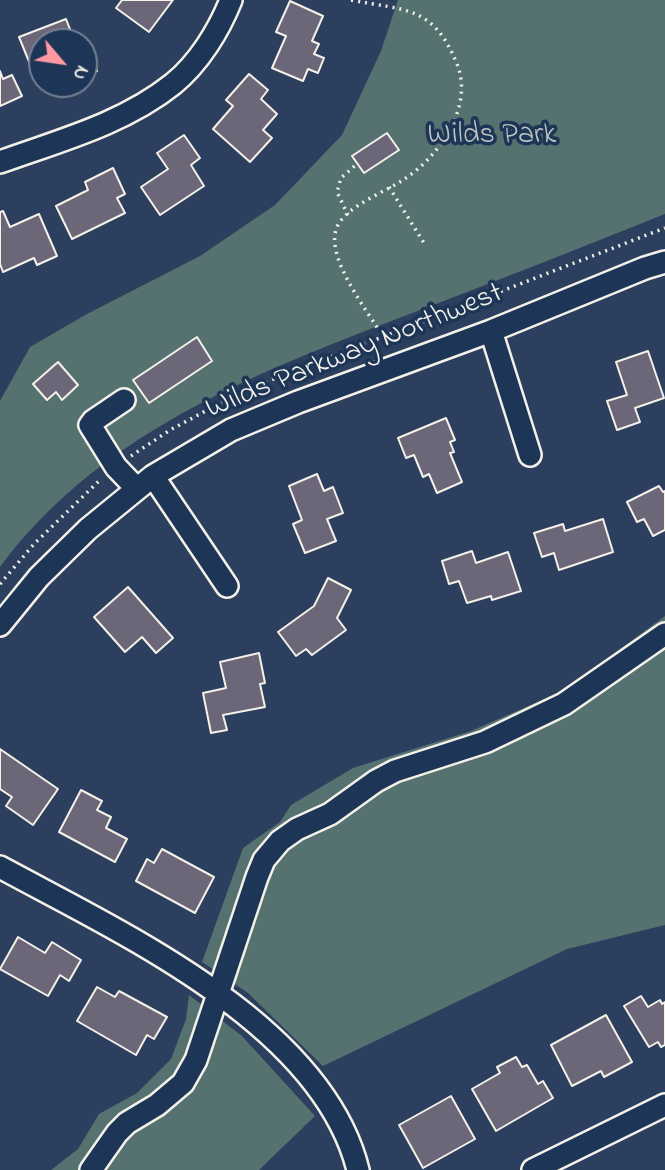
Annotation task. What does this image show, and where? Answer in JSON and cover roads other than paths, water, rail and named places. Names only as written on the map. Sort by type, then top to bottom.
[{"type":"street","points":[[0,162],[100,126],[174,83],[204,51],[231,0]]},
{"type":"street","name":"Wilds Parkway Northwest","points":[[0,625],[39,577],[88,530],[145,483],[231,430],[665,262]]},
{"type":"street","points":[[491,331],[530,455]]},
{"type":"street","points":[[124,400],[90,425],[116,467],[145,483],[227,586]]},
{"type":"street","points":[[91,1170],[127,1123],[157,1105],[183,1083],[195,1060],[257,877],[264,860],[281,841],[297,829],[330,814],[366,787],[395,771],[467,749],[564,704],[665,634]]},
{"type":"street","points":[[0,867],[152,949],[242,1012],[303,1068],[338,1115],[358,1170]]},
{"type":"street","points":[[533,1170],[665,1105]]},
{"type":"park label","name":"Wilds Park","points":[[492,137]]}]
